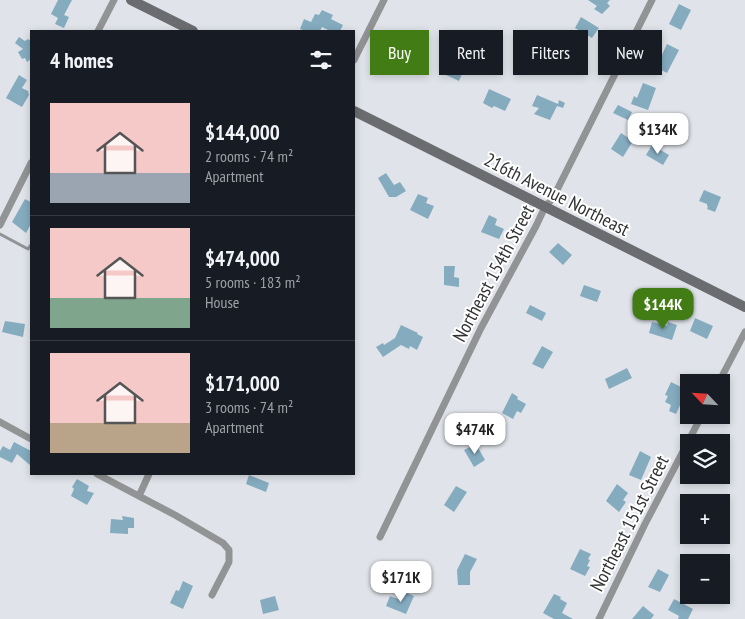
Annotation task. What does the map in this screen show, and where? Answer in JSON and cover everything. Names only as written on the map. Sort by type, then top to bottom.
[{"type":"street","points":[[99,30],[114,0]]},
{"type":"street","points":[[131,0],[191,30]]},
{"type":"street","points":[[355,58],[384,0]]},
{"type":"street","name":"Northeast 154th Street","points":[[380,537],[481,328],[545,207],[553,198],[652,0]]},
{"type":"street","name":"216th Avenue Northeast","points":[[355,112],[745,307]]},
{"type":"street","points":[[0,224],[30,165]]},
{"type":"street","points":[[723,374],[745,332]]},
{"type":"street","points":[[0,422],[30,438]]},
{"type":"street","name":"Northeast 151st Street","points":[[599,619],[645,524],[697,424]]},
{"type":"street","points":[[99,475],[223,543],[229,550],[229,562],[212,595]]},
{"type":"street","points":[[139,496],[149,475]]},
{"type":"lane","points":[[0,234],[28,249],[30,246]]},
{"type":"building","points":[[58,0],[72,0],[64,15],[69,17],[64,28],[55,24],[58,18],[51,14]]},
{"type":"building","points":[[588,0],[610,0],[607,3],[610,6],[602,14],[594,9],[597,6]]},
{"type":"building","points":[[679,4],[691,10],[681,30],[669,24]]},
{"type":"building","points":[[322,10],[333,15],[331,19],[343,25],[340,30],[328,30],[322,27],[320,30],[300,29],[304,19],[311,22],[315,14],[319,15]]},
{"type":"building","points":[[581,17],[599,28],[592,38],[588,36],[588,30],[575,28]]},
{"type":"building","points":[[19,37],[25,41],[30,40],[30,60],[27,62],[25,58],[22,59],[18,52],[23,49],[15,43]]},
{"type":"building","points":[[667,44],[679,50],[667,73],[662,70],[662,55]]},
{"type":"building","points":[[19,75],[27,80],[22,88],[28,91],[29,95],[22,107],[6,98]]},
{"type":"building","points":[[446,75],[462,75],[459,81]]},
{"type":"building","points":[[643,83],[656,88],[648,110],[631,104],[634,96],[637,98]]},
{"type":"building","points":[[489,89],[511,99],[505,111],[494,106],[492,108],[483,103]]},
{"type":"building","points":[[537,95],[558,104],[559,100],[565,103],[563,108],[557,106],[550,120],[534,114],[539,108],[532,106]]},
{"type":"building","points":[[618,105],[632,112],[628,120],[613,113]]},
{"type":"building","points":[[621,133],[633,141],[623,157],[611,149]]},
{"type":"building","points":[[652,145],[669,155],[663,165],[646,155]]},
{"type":"building","points":[[386,173],[394,185],[400,182],[406,191],[396,197],[389,197],[378,178]]},
{"type":"building","points":[[704,190],[721,197],[715,212],[707,209],[707,204],[699,201]]},
{"type":"building","points":[[418,194],[428,198],[426,203],[434,206],[428,219],[410,210]]},
{"type":"building","points":[[25,199],[30,202],[30,226],[26,233],[12,222]]},
{"type":"building","points":[[489,215],[497,219],[495,225],[504,229],[499,239],[481,232]]},
{"type":"building","points":[[558,243],[572,255],[563,265],[549,252]]},
{"type":"building","points":[[444,266],[455,266],[454,277],[459,278],[459,287],[444,285]]},
{"type":"building","points":[[584,285],[601,291],[597,302],[580,296]]},
{"type":"building","points":[[530,305],[546,313],[542,321],[526,313]]},
{"type":"building","points":[[695,318],[713,326],[707,339],[690,331]]},
{"type":"building","points":[[5,321],[25,324],[23,337],[2,332]]},
{"type":"building","points":[[652,322],[667,326],[668,322],[677,325],[672,340],[649,333]]},
{"type":"building","points":[[401,325],[423,337],[417,350],[410,346],[409,349],[401,345],[383,357],[376,347],[383,343],[384,345],[395,338]]},
{"type":"building","points":[[542,346],[553,352],[543,369],[532,364]]},
{"type":"building","points":[[627,368],[632,378],[609,389],[605,379]]},
{"type":"building","points":[[671,382],[680,386],[680,405],[676,414],[669,411],[671,405],[665,402],[668,396],[665,395]]},
{"type":"building","points":[[512,393],[518,397],[517,399],[526,404],[521,413],[517,411],[513,419],[502,413]]},
{"type":"building","points":[[14,442],[30,450],[30,465],[17,454],[12,463],[0,457],[0,451],[3,446],[10,450]]},
{"type":"building","points":[[476,444],[485,460],[474,467],[464,450]]},
{"type":"building","points":[[640,451],[651,457],[641,480],[629,475]]},
{"type":"building","points":[[249,475],[269,483],[266,492],[246,484]]},
{"type":"building","points":[[77,479],[89,486],[87,491],[94,493],[87,505],[71,496],[74,489],[72,487]]},
{"type":"building","points":[[617,484],[628,493],[623,500],[626,502],[619,512],[606,501]]},
{"type":"building","points":[[456,486],[467,492],[454,512],[444,505]]},
{"type":"building","points":[[122,516],[134,518],[134,528],[128,528],[128,534],[110,533],[111,519],[123,520]]},
{"type":"building","points":[[580,549],[591,554],[587,566],[590,567],[585,576],[570,569]]},
{"type":"building","points":[[465,554],[477,559],[470,572],[470,585],[458,585],[457,570]]},
{"type":"building","points":[[658,569],[669,575],[660,592],[648,587]]},
{"type":"building","points":[[183,581],[193,586],[183,609],[170,603],[176,590],[179,591]]},
{"type":"building","points":[[402,591],[414,596],[406,614],[386,606],[390,596],[398,599]]},
{"type":"building","points":[[554,594],[561,597],[560,599],[567,603],[562,613],[573,619],[554,619],[543,613]]},
{"type":"building","points":[[275,596],[279,610],[263,614],[260,600]]},
{"type":"building","points":[[674,599],[680,604],[693,609],[688,619],[678,619],[679,616],[668,610]]},
{"type":"building","points":[[643,606],[654,615],[651,619],[632,619]]}]
